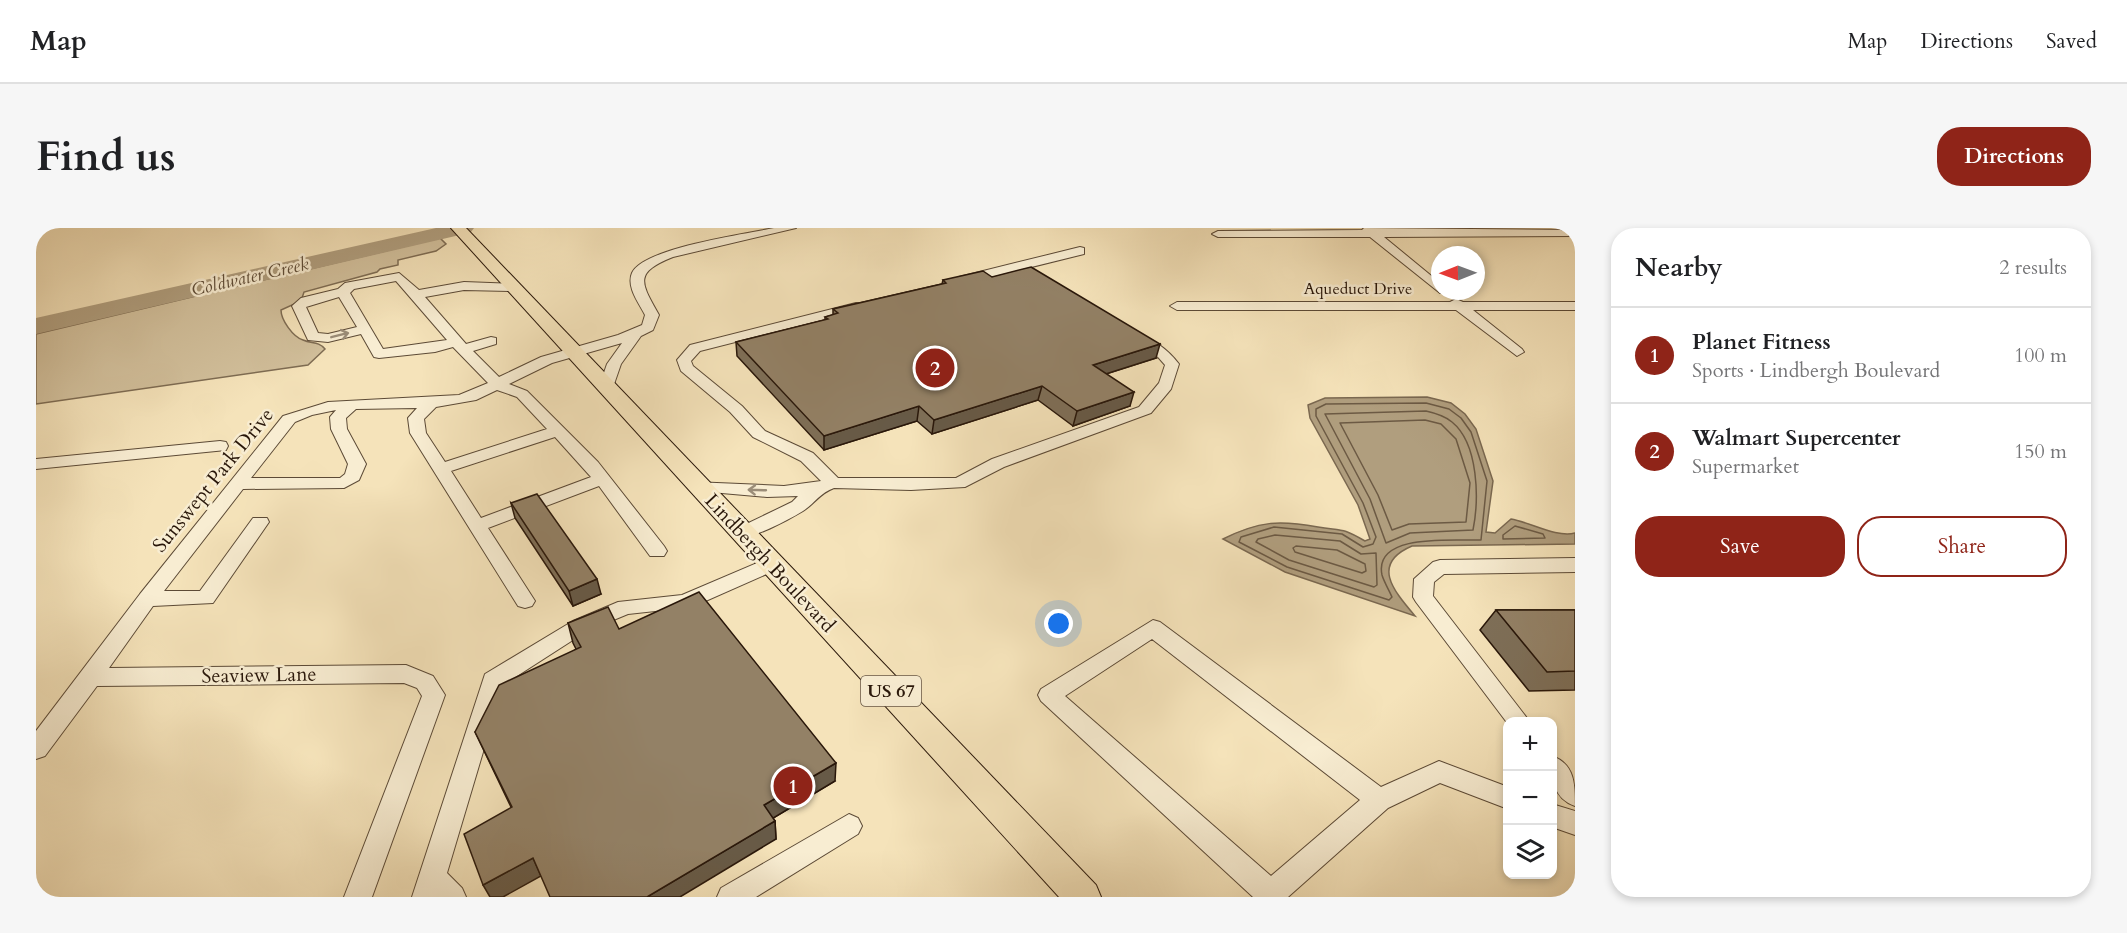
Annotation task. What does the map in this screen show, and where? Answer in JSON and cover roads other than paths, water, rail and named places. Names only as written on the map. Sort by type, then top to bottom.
[{"type":"main road","name":"Lindbergh Boulevard","points":[[458,228],[1083,897]]},
{"type":"street","points":[[607,387],[614,364],[635,334],[648,327],[652,315],[636,285],[638,273],[649,262],[669,254],[790,228]]},
{"type":"street","points":[[1368,231],[1431,282]]},
{"type":"street","points":[[1218,234],[1368,231],[1575,233]]},
{"type":"street","points":[[949,284],[1080,251]]},
{"type":"street","points":[[418,294],[498,270]]},
{"type":"street","points":[[366,329],[328,338],[313,337],[299,306],[306,301],[343,292],[350,286],[399,277],[418,294],[460,346],[498,385],[522,394],[558,431],[602,479],[657,551]]},
{"type":"street","points":[[418,294],[464,286],[513,287]]},
{"type":"street","points":[[343,292],[379,354],[491,341]]},
{"type":"street","points":[[1453,300],[1517,352]]},
{"type":"street","points":[[824,486],[807,457],[759,434],[736,409],[698,380],[686,368],[684,360],[694,348],[876,302]]},
{"type":"street","name":"Aqueduct Drive","points":[[1177,306],[1575,306]]},
{"type":"street","points":[[699,486],[774,491],[824,486],[959,483],[998,463],[1145,410],[1158,397],[1172,373],[1172,364],[1163,354],[1122,328]]},
{"type":"street","name":"Sunswept Park Drive","points":[[36,749],[147,599],[289,419],[301,412],[350,406],[430,405],[463,399],[498,385],[535,364],[635,334]]},
{"type":"street","points":[[430,405],[416,418],[418,433],[525,601]]},
{"type":"street","points":[[237,484],[344,483],[353,476],[357,464],[339,429],[338,417],[350,406]]},
{"type":"street","points":[[441,469],[558,431]]},
{"type":"street","points":[[36,464],[220,446]]},
{"type":"street","points":[[477,526],[602,479]]},
{"type":"street","points":[[743,533],[798,506],[824,486]]},
{"type":"street","points":[[147,599],[206,597],[260,522]]},
{"type":"street","points":[[452,897],[429,887],[493,680],[580,626],[625,607],[685,602],[771,564]]},
{"type":"street","points":[[1515,717],[1423,597],[1424,579],[1440,567],[1575,565]]},
{"type":"street","points":[[1379,800],[1153,628],[1048,695],[1269,895],[1379,800],[1438,772],[1503,796]]},
{"type":"street","name":"Seaview Lane","points":[[91,677],[406,674],[425,682],[434,694],[358,897]]},
{"type":"street","points":[[1556,771],[1575,795]]},
{"type":"street","points":[[1557,816],[1575,823]]},
{"type":"street","points":[[731,897],[849,826]]},
{"type":"water","points":[[1427,397],[1451,403],[1465,414],[1476,429],[1493,481],[1486,532],[1495,533],[1511,519],[1551,532],[1575,533],[1575,544],[1412,546],[1399,553],[1389,569],[1394,588],[1415,616],[1285,572],[1223,539],[1259,525],[1280,523],[1342,530],[1365,541],[1370,539],[1358,505],[1310,418],[1308,405],[1325,398]]},
{"type":"waterway","name":"Coldwater Creek","points":[[36,326],[464,228]]},
{"type":"place","name":"Walmart Supercenter","points":[[935,368]]},
{"type":"place","name":"Planet Fitness","points":[[793,786]]}]
